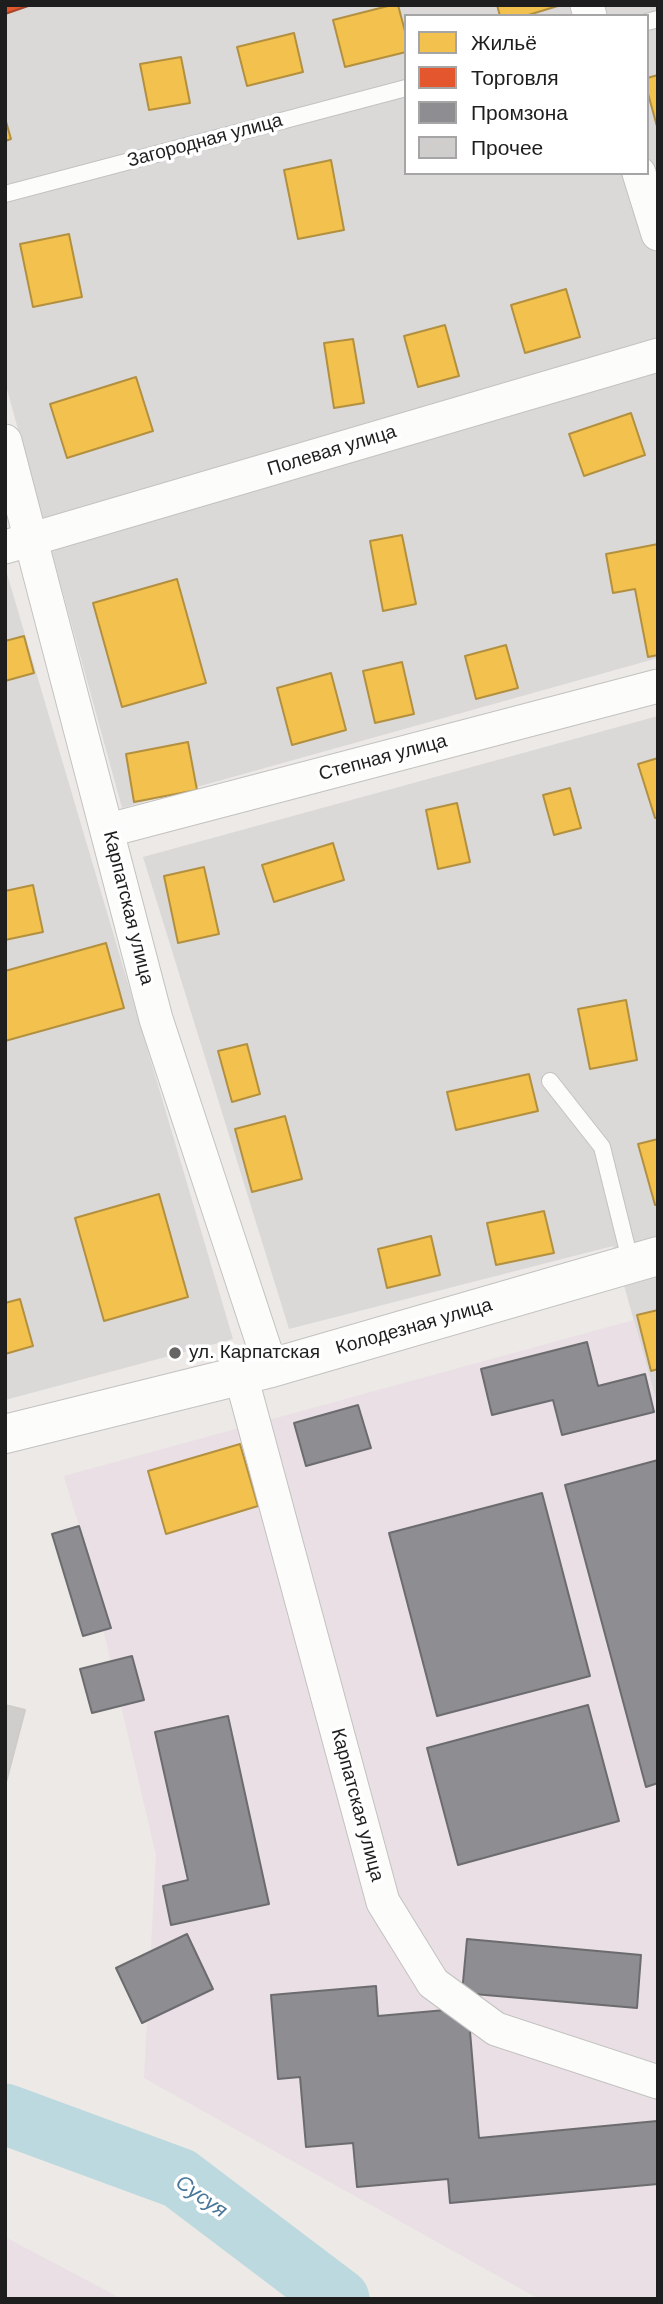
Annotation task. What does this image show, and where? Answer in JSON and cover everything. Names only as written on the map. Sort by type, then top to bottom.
[{"type":"street","points":[[640,175],[658,234]]},
{"type":"street","name":"Полевая улица","points":[[19,543],[658,355]]},
{"type":"street","name":"Карпатская улица","points":[[5,441],[19,543],[109,830],[156,1018],[256,1372],[383,1902],[433,1983],[496,2029],[658,2082]]},
{"type":"street","name":"Степная улица","points":[[109,830],[658,686]]},
{"type":"street","name":"Колодезная улица","points":[[5,1434],[256,1372],[644,1260]]},
{"type":"lane","name":"Загородная улица","points":[[5,194],[404,89]]},
{"type":"lane","points":[[550,1081],[603,1147],[644,1260]]},
{"type":"shaded area","points":[[5,5],[658,5],[658,658],[122,808],[5,382]]},
{"type":"shaded area","points":[[5,567],[233,1339],[5,1400]]},
{"type":"shaded area","points":[[658,716],[658,1407],[613,1246],[289,1329],[143,857]]},
{"type":"shaded area","points":[[634,1320],[658,1407],[658,2299],[539,2299],[144,2078],[156,1855],[79,1526],[64,1476]]},
{"type":"shaded area","points":[[5,2237],[122,2299],[5,2299]]},
{"type":"building: Жильё","points":[[398,5],[404,28],[404,52],[345,67],[333,20]]},
{"type":"building: Жильё","points":[[497,5],[561,5],[532,14],[499,14]]},
{"type":"building: Жильё","points":[[294,33],[303,72],[247,86],[237,47]]},
{"type":"building: Жильё","points":[[181,57],[190,103],[149,110],[140,64]]},
{"type":"building: Жильё","points":[[658,75],[658,130],[649,97],[649,77]]},
{"type":"building: Жильё","points":[[5,118],[11,139],[5,141]]},
{"type":"building: Жильё","points":[[331,160],[344,230],[298,239],[284,170]]},
{"type":"building: Жильё","points":[[69,234],[82,297],[33,307],[20,244]]},
{"type":"building: Жильё","points":[[566,289],[580,337],[525,353],[511,305]]},
{"type":"building: Жильё","points":[[445,325],[459,376],[418,387],[404,336]]},
{"type":"building: Жильё","points":[[353,339],[364,403],[334,408],[324,343]]},
{"type":"building: Жильё","points":[[136,377],[153,431],[67,458],[50,404]]},
{"type":"building: Жильё","points":[[631,413],[645,455],[584,476],[569,434]]},
{"type":"building: Жильё","points":[[402,535],[416,604],[383,611],[370,541]]},
{"type":"building: Жильё","points":[[658,544],[658,655],[648,657],[635,589],[613,593],[606,554]]},
{"type":"building: Жильё","points":[[177,579],[206,683],[122,707],[93,603]]},
{"type":"building: Жильё","points":[[24,636],[34,673],[5,681],[5,641]]},
{"type":"building: Жильё","points":[[506,645],[518,688],[476,699],[465,656]]},
{"type":"building: Жильё","points":[[402,662],[414,714],[375,723],[363,671]]},
{"type":"building: Жильё","points":[[331,673],[346,730],[292,745],[277,688]]},
{"type":"building: Жильё","points":[[188,742],[197,790],[134,802],[126,754]]},
{"type":"building: Жильё","points":[[658,758],[658,818],[655,818],[638,764]]},
{"type":"building: Жильё","points":[[570,788],[581,828],[554,835],[543,795]]},
{"type":"building: Жильё","points":[[457,803],[470,862],[438,869],[426,810]]},
{"type":"building: Жильё","points":[[333,843],[344,880],[274,902],[262,865]]},
{"type":"building: Жильё","points":[[204,867],[219,934],[178,943],[164,876]]},
{"type":"building: Жильё","points":[[33,885],[43,932],[5,940],[5,891]]},
{"type":"building: Жильё","points":[[106,943],[124,1008],[5,1041],[5,971]]},
{"type":"building: Жильё","points":[[626,1000],[637,1060],[590,1069],[578,1009]]},
{"type":"building: Жильё","points":[[247,1044],[260,1094],[232,1102],[218,1051]]},
{"type":"building: Жильё","points":[[529,1074],[538,1111],[456,1130],[447,1092]]},
{"type":"building: Жильё","points":[[285,1116],[302,1179],[252,1192],[235,1129]]},
{"type":"building: Жильё","points":[[658,1139],[658,1204],[655,1205],[638,1144]]},
{"type":"building: Жильё","points":[[159,1194],[188,1297],[104,1321],[75,1218]]},
{"type":"building: Жильё","points":[[544,1211],[554,1253],[496,1265],[487,1223]]},
{"type":"building: Жильё","points":[[431,1236],[440,1275],[387,1288],[378,1249]]},
{"type":"building: Жильё","points":[[20,1299],[33,1346],[5,1354],[5,1303]]},
{"type":"building: Жильё","points":[[658,1310],[658,1369],[651,1371],[637,1315]]},
{"type":"building: Жильё","points":[[240,1444],[258,1506],[166,1534],[148,1471]]},
{"type":"building: Торговля","points":[[5,5],[31,5],[5,14]]},
{"type":"building: Промзона","points":[[587,1342],[598,1386],[645,1374],[654,1412],[562,1435],[553,1400],[492,1415],[481,1369]]},
{"type":"building: Промзона","points":[[358,1405],[371,1448],[306,1466],[294,1423]]},
{"type":"building: Промзона","points":[[658,1460],[658,1783],[646,1787],[565,1485]]},
{"type":"building: Промзона","points":[[542,1493],[590,1676],[437,1716],[389,1533]]},
{"type":"building: Промзона","points":[[79,1526],[111,1628],[83,1636],[52,1534]]},
{"type":"building: Промзона","points":[[132,1656],[144,1700],[92,1713],[80,1669]]},
{"type":"building: Промзона","points":[[588,1705],[619,1821],[458,1865],[427,1748]]},
{"type":"building: Промзона","points":[[228,1716],[269,1904],[171,1925],[163,1886],[188,1880],[155,1732]]},
{"type":"building: Промзона","points":[[187,1934],[213,1989],[142,2023],[116,1968]]},
{"type":"building: Промзона","points":[[467,1939],[641,1955],[637,2008],[462,1993]]},
{"type":"building: Промзона","points":[[376,1986],[378,2016],[468,2008],[479,2138],[657,2121],[658,2184],[450,2203],[448,2179],[357,2187],[353,2143],[306,2147],[300,2077],[278,2079],[271,1995]]},
{"type":"building: Прочее","points":[[5,1705],[25,1710],[5,1786]]},
{"type":"waterway","name":"Сусуя","points":[[5,2114],[179,2178],[339,2299]]},
{"type":"place","name":"ул. Карпатская","points":[[175,1353]]}]
